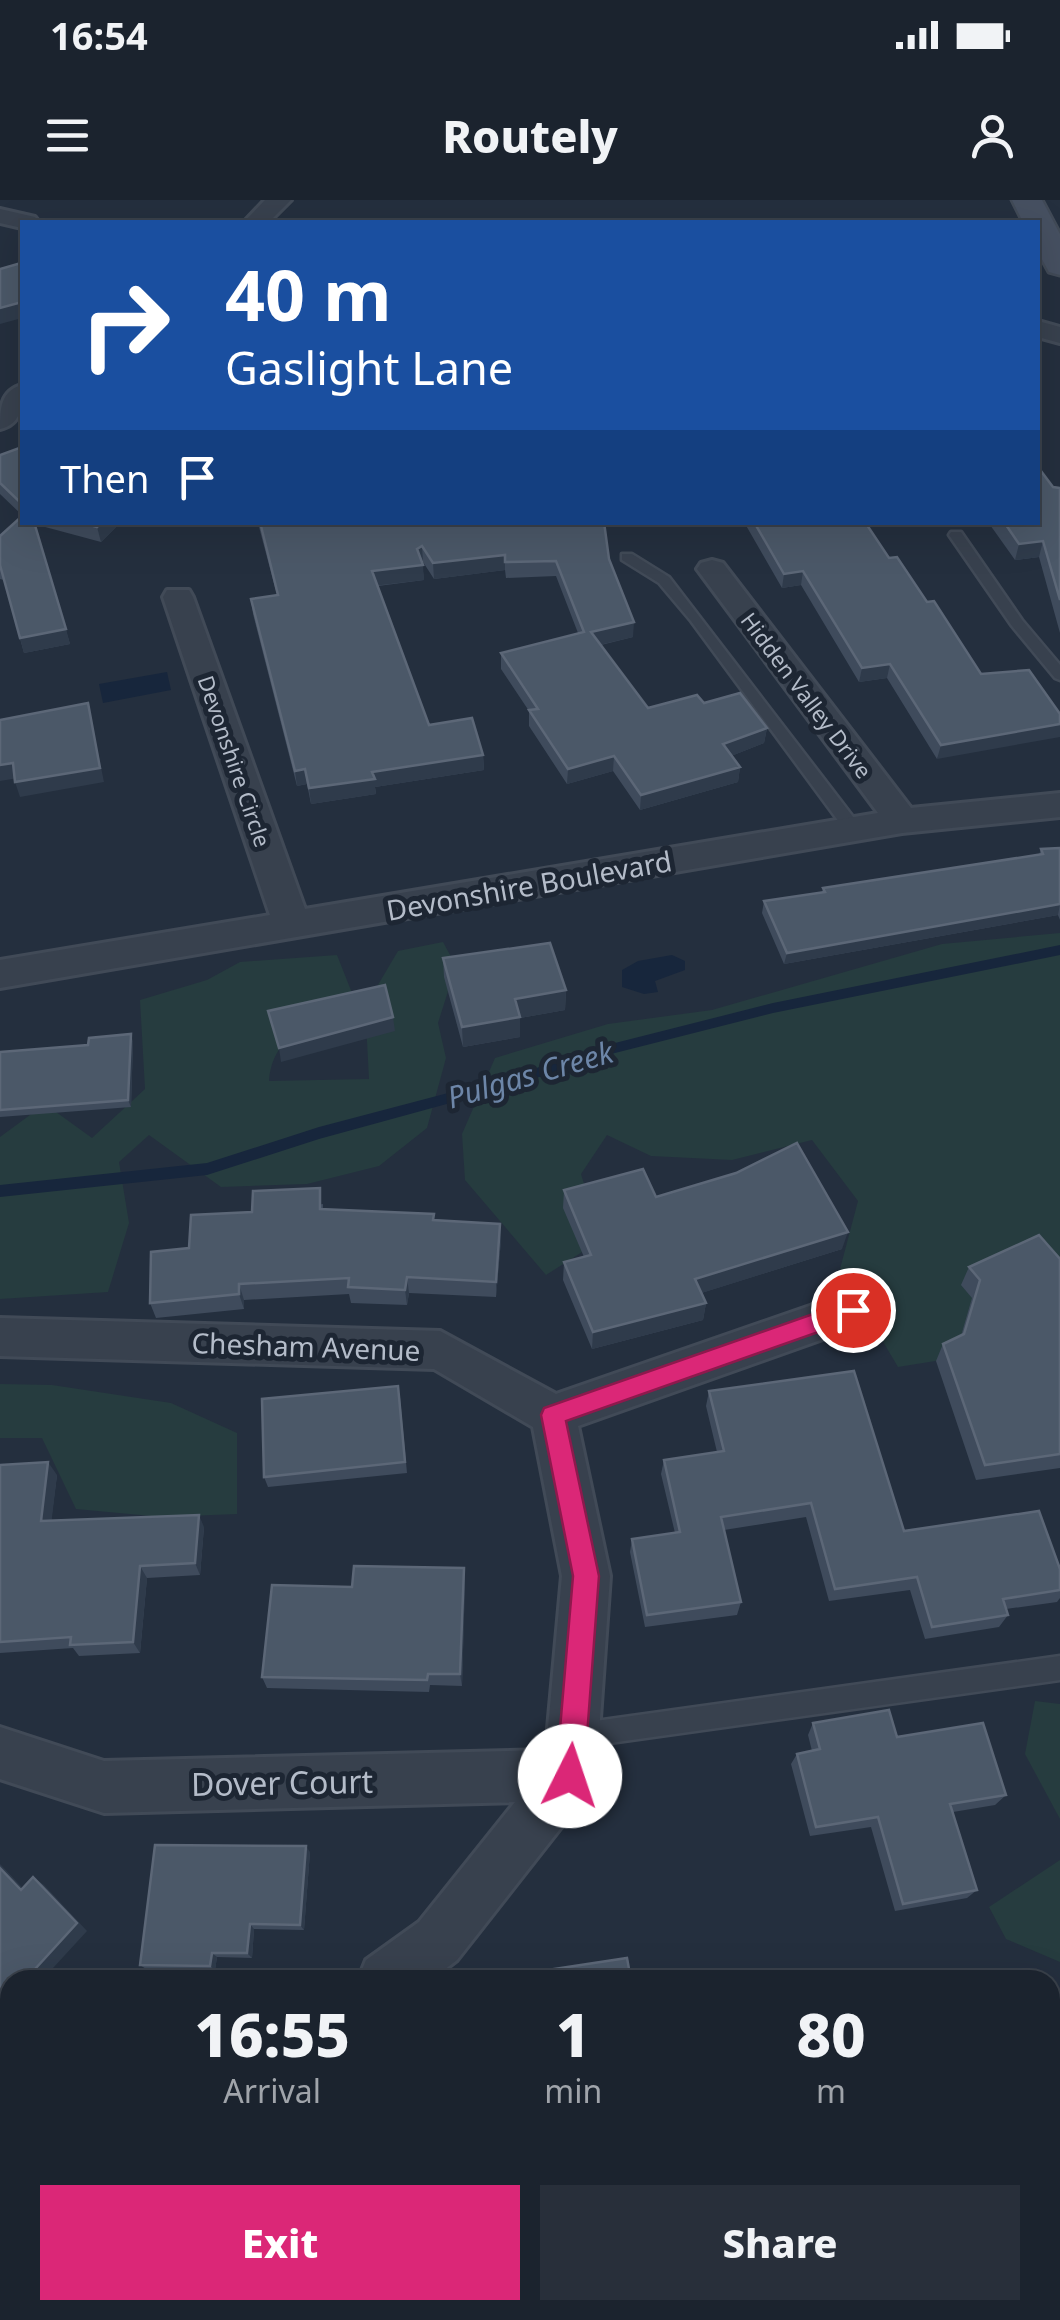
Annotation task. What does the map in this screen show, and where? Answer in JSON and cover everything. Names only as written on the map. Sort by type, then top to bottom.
[{"type":"street","points":[[258,220],[278,200]]},
{"type":"street","points":[[1040,226],[1060,265]]},
{"type":"street","points":[[0,421],[20,396]]},
{"type":"street","name":"Hidden Valley Drive","points":[[712,569],[902,822]]},
{"type":"street","name":"Devonshire Circle","points":[[178,597],[292,925]]},
{"type":"street","name":"Devonshire Boulevard","points":[[0,974],[902,822],[1060,805]]},
{"type":"street","points":[[399,1970],[438,1941],[571,1756],[586,1576],[553,1415],[853,1310]]},
{"type":"street","name":"Chesham Avenue","points":[[0,1337],[440,1350],[553,1415]]},
{"type":"street","name":"Dover Court","points":[[0,1753],[104,1787],[571,1756]]},
{"type":"lane","points":[[956,535],[1017,623],[1060,674]]},
{"type":"lane","points":[[627,557],[664,580],[696,618],[854,830]]},
{"type":"lane","points":[[571,1756],[1060,1668]]},
{"type":"green space","points":[[1060,933],[1060,1260],[991,1352],[898,1367],[840,1269],[858,1201],[812,1140],[732,1160],[651,1156],[607,1135],[581,1174],[601,1240],[546,1275],[465,1180],[462,1134],[495,1058],[608,1024],[712,1010],[942,944]]},
{"type":"green space","points":[[443,942],[456,966],[438,1023],[446,1058],[427,1128],[379,1166],[307,1184],[221,1187],[149,1135],[119,1162],[129,1223],[108,1292],[0,1299],[0,1137],[45,1104],[92,1138],[145,1089],[140,1000],[207,980],[240,962],[337,955],[354,998],[287,1039],[272,1065],[269,1081],[369,1079],[366,1022],[372,995],[398,951]]},
{"type":"green space","points":[[0,1384],[52,1385],[171,1403],[237,1433],[237,1514],[162,1517],[76,1509],[42,1438],[0,1438]]},
{"type":"green space","points":[[1035,1701],[1060,1704],[1060,1819],[1025,1754]]},
{"type":"green space","points":[[1060,1860],[1060,1962],[1006,1939],[989,1907]]},
{"type":"water","points":[[167,672],[171,690],[103,703],[99,684]]},
{"type":"water","points":[[672,955],[685,961],[685,970],[655,981],[658,992],[644,994],[622,987],[622,970],[638,961]]},
{"type":"building","points":[[20,263],[20,303],[0,308],[0,269]]},
{"type":"building","points":[[20,448],[20,502],[0,483],[0,455]]},
{"type":"building","points":[[1040,470],[1053,487],[1060,488],[1060,600],[1043,541],[1019,544],[1006,525],[1040,525]]},
{"type":"building","points":[[20,518],[20,525],[35,525],[66,629],[20,638],[0,565],[0,536]]},
{"type":"building","points":[[261,525],[604,525],[609,559],[634,622],[591,632],[648,708],[697,695],[704,703],[740,693],[767,728],[723,744],[740,767],[641,795],[614,756],[568,769],[529,710],[538,709],[501,653],[584,632],[556,561],[505,562],[505,555],[433,563],[422,546],[417,549],[423,565],[372,571],[429,725],[472,718],[483,755],[372,772],[375,779],[309,788],[305,769],[295,771],[251,599],[278,595]]},
{"type":"building","points":[[756,525],[867,525],[889,558],[897,557],[927,602],[934,601],[981,674],[1029,670],[1060,714],[1060,724],[941,745],[890,664],[862,668],[803,571],[784,574]]},
{"type":"building","points":[[88,703],[100,768],[15,782],[13,763],[0,765],[0,720]]},
{"type":"building","points":[[1060,848],[1060,904],[787,953],[764,901],[825,892],[823,888],[1043,854],[1041,849]]},
{"type":"building","points":[[550,943],[566,990],[515,999],[520,1017],[462,1027],[443,958]]},
{"type":"building","points":[[385,985],[393,1017],[279,1048],[268,1011]]},
{"type":"building","points":[[131,1034],[128,1100],[0,1110],[0,1052],[88,1045],[89,1038]]},
{"type":"building","points":[[797,1143],[848,1232],[695,1279],[706,1303],[593,1332],[564,1262],[591,1255],[564,1190],[643,1169],[656,1197],[736,1173]]},
{"type":"building","points":[[320,1188],[320,1209],[434,1214],[433,1220],[500,1224],[496,1282],[407,1277],[405,1290],[348,1287],[349,1278],[239,1284],[239,1294],[150,1303],[151,1252],[189,1248],[191,1215],[252,1212],[253,1191]]},
{"type":"building","points":[[1039,1235],[1060,1259],[1060,1454],[985,1465],[943,1344],[964,1334],[980,1280],[969,1267]]},
{"type":"building","points":[[854,1371],[904,1531],[1039,1511],[1060,1569],[1060,1590],[1003,1599],[1008,1615],[932,1627],[917,1577],[835,1589],[811,1503],[721,1517],[741,1602],[647,1615],[632,1539],[680,1532],[664,1460],[724,1451],[709,1391]]},
{"type":"building","points":[[398,1386],[405,1462],[264,1477],[262,1399]]},
{"type":"building","points":[[48,1462],[41,1521],[199,1515],[195,1563],[140,1566],[133,1642],[70,1645],[71,1637],[0,1642],[0,1465]]},
{"type":"building","points":[[354,1566],[464,1568],[460,1674],[428,1674],[427,1680],[262,1677],[272,1585],[352,1587]]},
{"type":"building","points":[[889,1710],[897,1737],[983,1723],[1006,1795],[950,1804],[977,1890],[903,1904],[878,1817],[816,1827],[797,1754],[820,1749],[813,1723]]},
{"type":"building","points":[[155,1845],[306,1846],[300,1925],[250,1924],[247,1953],[212,1953],[210,1966],[140,1965]]},
{"type":"building","points":[[0,1868],[21,1890],[33,1877],[77,1923],[34,1970],[0,1970]]},
{"type":"building","points":[[627,1958],[629,1970],[548,1970]]},
{"type":"waterway","name":"Pulgas Creek","points":[[0,1191],[207,1169],[615,1048],[773,1008],[1060,950]]},
{"type":"route","points":[[570,1776],[586,1576],[553,1415],[853,1310]]}]
